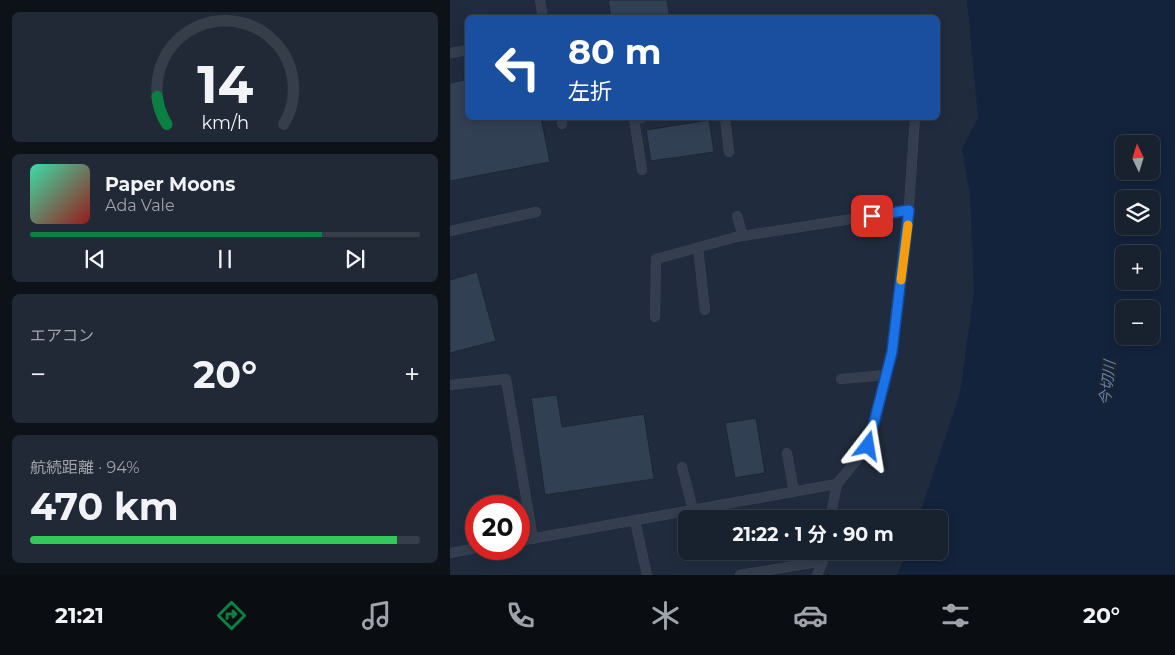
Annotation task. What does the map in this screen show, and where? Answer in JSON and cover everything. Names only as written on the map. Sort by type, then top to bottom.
[{"type":"lane","points":[[540,0],[542,15]]},
{"type":"lane","points":[[450,53],[465,50]]},
{"type":"lane","points":[[634,120],[642,170]]},
{"type":"lane","points":[[725,120],[729,152]]},
{"type":"lane","points":[[832,510],[836,484],[868,446],[892,352],[909,210],[915,120]]},
{"type":"lane","points":[[655,317],[656,259],[742,236],[909,210]]},
{"type":"lane","points":[[450,231],[536,212]]},
{"type":"lane","points":[[737,216],[742,236]]},
{"type":"lane","points":[[698,248],[705,310]]},
{"type":"lane","points":[[842,379],[886,375]]},
{"type":"lane","points":[[450,385],[506,379],[533,539]]},
{"type":"lane","points":[[786,452],[794,492]]},
{"type":"lane","points":[[682,467],[693,510],[836,484]]},
{"type":"lane","points":[[530,539],[678,513]]},
{"type":"lane","points":[[635,521],[647,575]]},
{"type":"lane","points":[[450,553],[465,550]]},
{"type":"lane","points":[[740,575],[823,562]]},
{"type":"lane","points":[[816,575],[823,562]]},
{"type":"water","name":"今切川","points":[[967,0],[1175,0],[1175,575],[897,575],[903,560],[948,560],[948,510],[921,510],[960,393],[974,292],[970,195],[962,149],[978,118]]},
{"type":"building","points":[[608,0],[667,0],[670,15],[610,15]]},
{"type":"building","points":[[465,80],[465,120],[541,120],[550,162],[450,181],[450,83]]},
{"type":"building","points":[[709,120],[714,152],[651,161],[646,130]]},
{"type":"building","points":[[477,272],[496,341],[450,353],[450,280]]},
{"type":"building","points":[[557,395],[562,427],[644,414],[654,479],[545,495],[531,398]]},
{"type":"building","points":[[756,418],[765,473],[735,478],[725,423]]},
{"type":"slow traffic","points":[[901,280],[908,225]]},
{"type":"route","points":[[868,446],[892,352],[909,210],[872,216]]}]
